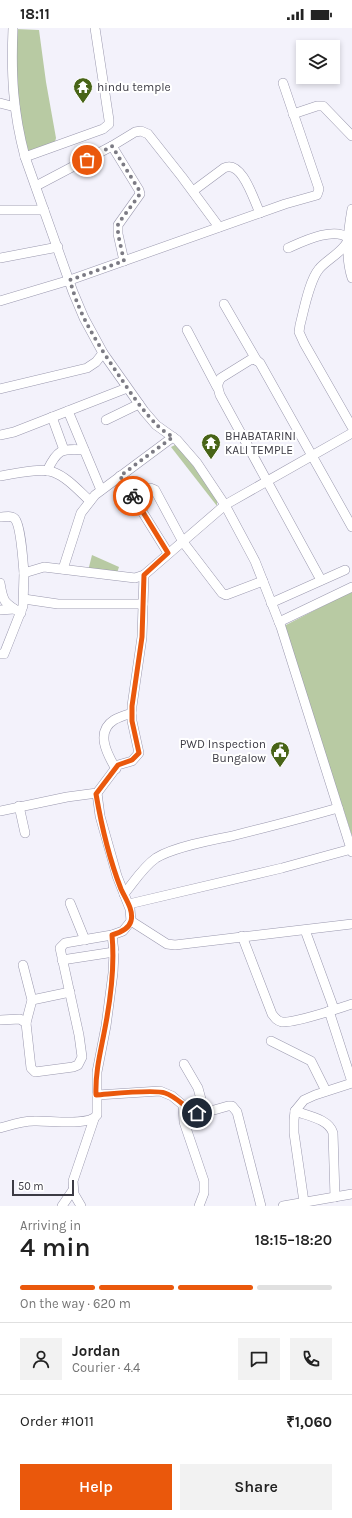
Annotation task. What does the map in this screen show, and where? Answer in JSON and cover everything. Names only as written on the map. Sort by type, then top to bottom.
[{"type":"street","points":[[13,28],[12,80],[20,136],[25,157],[73,292],[84,318],[103,353],[127,388],[156,425],[173,437],[197,463],[225,505],[255,561],[279,622],[352,850],[129,904]]},
{"type":"street","points":[[25,157],[103,129],[109,124],[95,28]]},
{"type":"street","points":[[0,301],[70,280],[285,204],[314,197],[319,192],[319,189],[283,83]]},
{"type":"street","points":[[0,103],[15,106]]},
{"type":"street","points":[[293,114],[317,106],[323,106],[352,136]]},
{"type":"street","points":[[36,186],[112,146],[135,132],[146,132],[219,227]]},
{"type":"street","points":[[112,146],[137,184],[140,194],[118,224],[118,234],[124,261]]},
{"type":"street","points":[[193,192],[224,168],[229,166],[233,167],[242,176],[260,213]]},
{"type":"street","points":[[352,209],[348,241],[345,246],[323,264],[316,273],[306,303],[299,332],[352,427]]},
{"type":"street","points":[[0,210],[44,210]]},
{"type":"street","points":[[288,248],[316,236],[342,235],[349,233]]},
{"type":"street","points":[[349,233],[348,266],[351,275]]},
{"type":"street","points":[[0,258],[58,247]]},
{"type":"street","points":[[224,304],[352,527]]},
{"type":"street","points":[[187,330],[220,395],[321,580]]},
{"type":"street","points":[[0,389],[87,368],[96,362],[103,353]]},
{"type":"street","points":[[217,387],[221,378],[250,360],[254,359],[257,361]]},
{"type":"street","points":[[0,435],[127,388]]},
{"type":"street","points":[[106,420],[139,404]]},
{"type":"street","points":[[68,411],[101,490]]},
{"type":"street","points":[[52,417],[64,450]]},
{"type":"street","points":[[24,573],[44,567],[135,578],[144,575],[225,505],[352,434]]},
{"type":"street","points":[[63,569],[81,513],[90,501],[101,490],[173,437]]},
{"type":"street","points":[[47,471],[56,454],[69,449],[84,450]]},
{"type":"street","points":[[0,476],[47,471],[55,472],[90,501]]},
{"type":"street","points":[[120,476],[168,553]]},
{"type":"street","points":[[134,497],[150,488],[155,490],[182,542],[222,593],[226,595],[263,581]]},
{"type":"street","points":[[0,517],[11,517],[16,521],[18,526],[24,573],[24,598],[18,611],[4,654],[0,654]]},
{"type":"street","points":[[271,603],[345,570]]},
{"type":"street","points":[[0,811],[68,797],[96,794],[118,765],[135,759],[139,753],[132,706],[142,637],[144,575]]},
{"type":"street","points":[[0,583],[3,599],[7,605],[18,611]]},
{"type":"street","points":[[279,622],[352,587]]},
{"type":"street","points":[[24,598],[58,604],[143,604]]},
{"type":"street","points":[[0,610],[18,611]]},
{"type":"street","points":[[116,769],[106,750],[105,731],[109,724],[116,719],[132,713]]},
{"type":"street","points":[[23,965],[32,1000],[26,1023],[32,1070],[38,1072],[78,1065],[82,1057],[70,992],[60,952],[62,945],[65,943],[112,935],[123,931],[131,921],[129,904],[117,876],[100,816],[96,794]]},
{"type":"street","points":[[19,806],[25,833]]},
{"type":"street","points":[[124,894],[141,873],[155,859],[162,855],[194,844],[291,822],[338,808]]},
{"type":"street","points":[[70,903],[85,940]]},
{"type":"street","points":[[131,921],[167,944],[183,944],[352,924]]},
{"type":"street","points":[[305,930],[331,1010],[352,1082],[304,1100],[295,1111],[294,1133],[309,1203]]},
{"type":"street","points":[[81,1206],[73,1190],[73,1181],[94,1119],[97,1115],[97,1072],[106,1026],[112,981],[114,952],[112,935]]},
{"type":"street","points":[[242,936],[274,1018],[278,1021],[284,1022],[302,1018],[352,1004]]},
{"type":"street","points":[[62,960],[114,952]]},
{"type":"street","points":[[32,1000],[70,992]]},
{"type":"street","points":[[0,1020],[20,1019],[26,1023]]},
{"type":"street","points":[[271,1041],[311,1061],[326,1091]]},
{"type":"street","points":[[184,1064],[198,1088],[205,1114]]},
{"type":"street","points":[[96,1095],[160,1091],[172,1096],[183,1105],[197,1113],[205,1114],[232,1106],[236,1109],[261,1206]]},
{"type":"street","points":[[183,1105],[184,1122],[204,1181],[204,1194],[199,1206]]},
{"type":"street","points":[[295,1111],[324,1122],[332,1129],[335,1197]]},
{"type":"street","points":[[0,1128],[20,1122],[85,1122],[94,1119]]},
{"type":"street","points":[[62,1206],[73,1190]]},
{"type":"street","points":[[283,1206],[309,1203],[352,1194]]},
{"type":"green space","points":[[15,29],[39,30],[56,138],[55,142],[27,153],[18,107]]},
{"type":"green space","points":[[177,444],[217,498],[217,506],[171,447]]},
{"type":"green space","points":[[92,555],[119,567],[116,576],[88,571]]},
{"type":"green space","points":[[352,591],[352,836],[284,626]]},
{"type":"way so far","points":[[87,160],[112,146],[137,184],[140,194],[118,224],[118,234],[124,261],[70,280],[73,292],[84,318],[103,353],[144,411],[156,425],[173,437],[120,476],[133,496]]},
{"type":"place","name":"hindu temple","points":[[83,104]]},
{"type":"place","name":"BHABATARINI KALI TEMPLE","points":[[211,460]]},
{"type":"place","name":"PWD Inspection Bungalow","points":[[280,768]]},
{"type":"route","points":[[133,496],[168,553],[144,575],[142,637],[132,706],[132,721],[139,753],[135,759],[118,765],[96,794],[100,816],[117,876],[129,904],[131,917],[131,921],[123,931],[112,935],[114,952],[113,973],[106,1026],[96,1079],[96,1095],[160,1091],[172,1096],[189,1110],[197,1113]]}]
